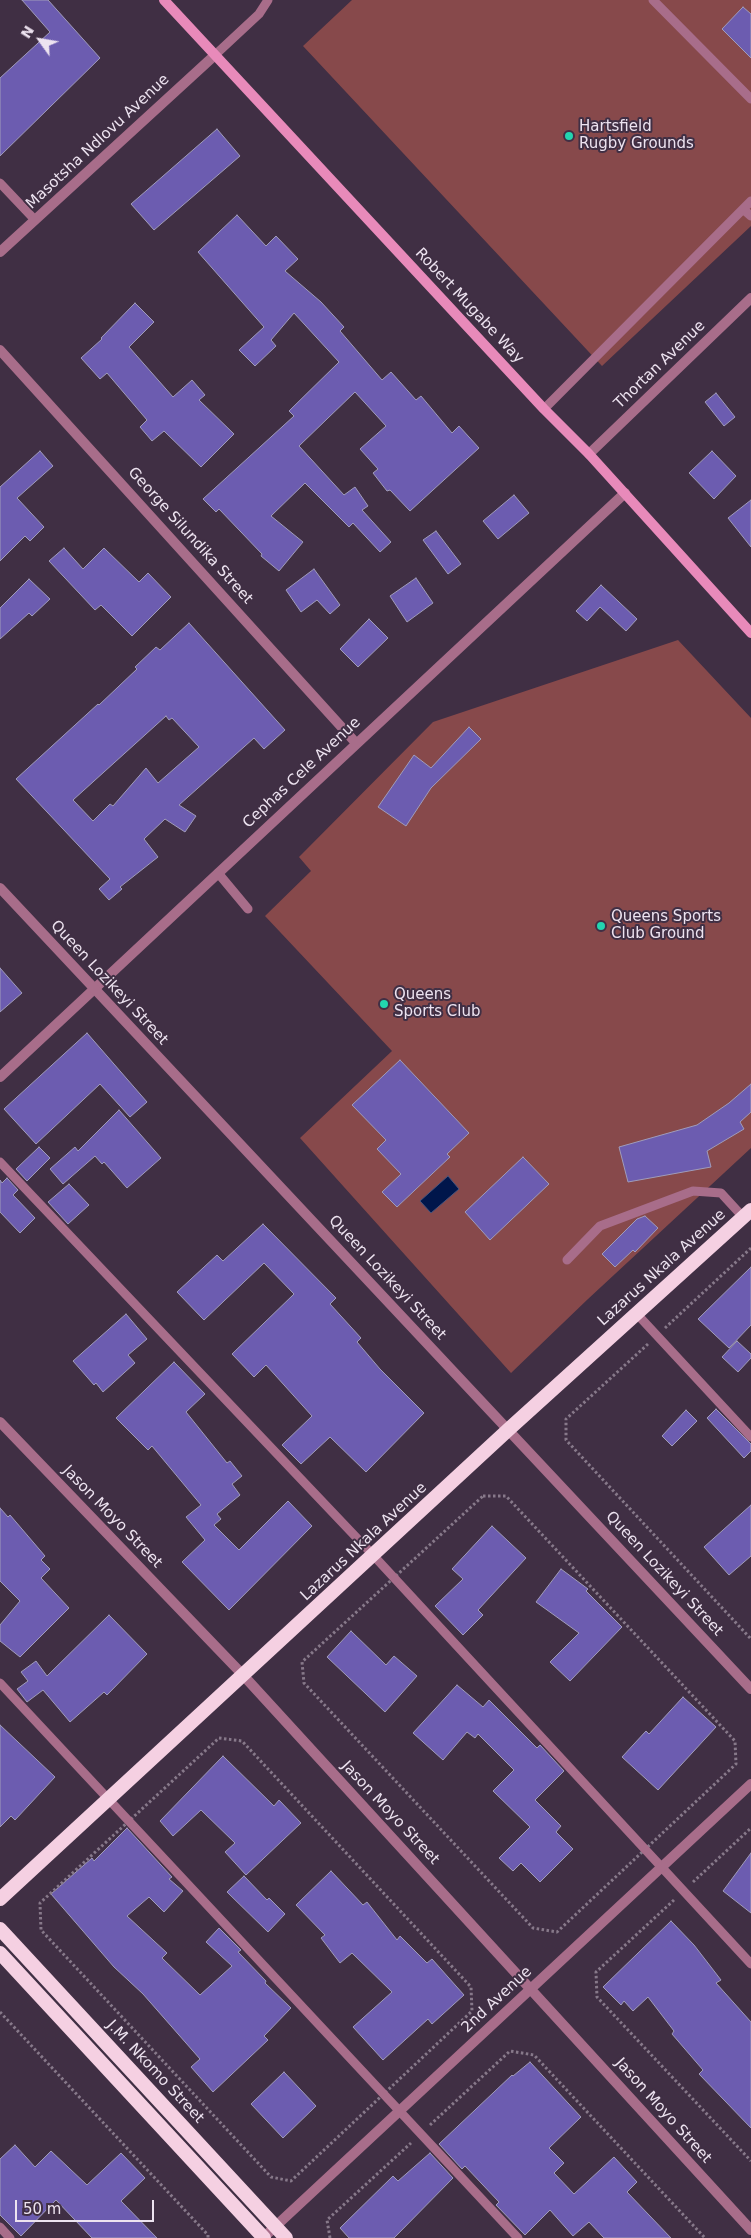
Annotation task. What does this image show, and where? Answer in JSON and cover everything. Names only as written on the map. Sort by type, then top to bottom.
[{"type":"highway","name":"Lazarus Nkala Avenue","points":[[0,1899],[509,1429],[747,1214]]},
{"type":"highway","name":"J.M. Nkomo Street","points":[[0,1929],[286,2238]]},
{"type":"highway","points":[[0,1953],[264,2238]]},
{"type":"main road","name":"Robert Mugabe Way","points":[[164,0],[544,410],[590,454],[751,633]]},
{"type":"street","name":"Masotsha Ndlovu Avenue","points":[[0,252],[215,55]]},
{"type":"street","name":"Thortan Avenue","points":[[590,454],[751,298]]},
{"type":"street","name":"George Silundika Street","points":[[0,350],[356,743]]},
{"type":"street","name":"Cephas Cele Avenue","points":[[0,1077],[356,743],[626,494]]},
{"type":"street","name":"Queen Lozikeyi Street","points":[[0,888],[751,1689]]},
{"type":"street","name":"Jason Moyo Street","points":[[0,1422],[243,1676],[751,2230]]},
{"type":"street","name":"2nd Avenue","points":[[264,2238],[751,1784]]},
{"type":"lane","points":[[215,55],[259,14],[268,0]]},
{"type":"lane","points":[[653,0],[751,99]]},
{"type":"lane","points":[[0,182],[35,220]]},
{"type":"lane","points":[[544,410],[751,201]]},
{"type":"lane","points":[[743,209],[751,216]]},
{"type":"lane","points":[[218,873],[248,909]]},
{"type":"lane","points":[[0,1162],[373,1555],[751,1964]]},
{"type":"lane","points":[[567,1260],[600,1226],[693,1190],[721,1193],[747,1214]]},
{"type":"lane","points":[[636,1313],[751,1437]]},
{"type":"lane","points":[[0,1683],[518,2238]]},
{"type":"lane","points":[[0,2227],[10,2238]]},
{"type":"path","points":[[751,1248],[566,1419],[566,1440],[751,1639]]},
{"type":"path","points":[[596,1972],[597,1997],[751,2162]]},
{"type":"path","points":[[0,2012],[208,2235],[208,2238]]},
{"type":"path","points":[[330,2238],[327,2220],[510,2051],[534,2055],[705,2238]]},
{"type":"shaded area","name":"Hartsfield Rugby Grounds","points":[[352,0],[751,0],[751,226],[602,366],[303,46]]},
{"type":"shaded area","points":[[678,640],[751,718],[751,1148],[511,1373],[300,1138],[392,1051],[265,916],[311,871],[299,857],[433,722]]},
{"type":"shaded area","points":[[448,1176],[459,1189],[431,1213],[420,1201]]},
{"type":"building","points":[[22,0],[48,0],[100,58],[0,156],[0,78],[50,32]]},
{"type":"building","points":[[743,7],[751,14],[751,58],[722,29]]},
{"type":"building","points":[[217,129],[240,156],[154,230],[131,204]]},
{"type":"building","points":[[237,215],[266,246],[276,236],[298,259],[285,271],[321,302],[344,327],[340,331],[382,380],[391,372],[416,400],[421,396],[452,433],[459,426],[479,448],[410,511],[390,490],[387,491],[373,473],[378,469],[360,449],[386,426],[355,392],[299,446],[344,495],[355,487],[368,506],[362,510],[391,542],[380,552],[353,523],[349,527],[305,483],[271,516],[303,542],[279,571],[261,556],[262,554],[219,509],[216,512],[203,499],[294,416],[289,411],[339,362],[294,313],[271,340],[276,346],[255,366],[239,350],[264,327],[198,252]]},
{"type":"building","points":[[135,303],[154,322],[129,347],[173,397],[192,380],[205,395],[199,400],[234,434],[201,467],[164,431],[152,441],[140,427],[147,420],[107,373],[100,379],[81,358],[102,339]]},
{"type":"building","points":[[716,393],[735,417],[724,426],[705,402]]},
{"type":"building","points":[[40,451],[53,466],[17,498],[44,527],[30,541],[25,536],[0,561],[0,487]]},
{"type":"building","points":[[712,451],[736,476],[714,499],[689,473]]},
{"type":"building","points":[[514,495],[529,513],[498,539],[483,521]]},
{"type":"building","points":[[751,500],[751,547],[728,518]]},
{"type":"building","points":[[436,531],[461,564],[448,574],[423,540]]},
{"type":"building","points":[[64,548],[83,569],[104,548],[139,582],[148,573],[171,597],[132,636],[101,605],[95,610],[49,561]]},
{"type":"building","points":[[314,569],[340,605],[330,614],[317,600],[301,612],[286,590]]},
{"type":"building","points":[[416,578],[433,603],[407,622],[390,596]]},
{"type":"building","points":[[29,579],[50,599],[32,616],[29,613],[0,639],[0,608]]},
{"type":"building","points":[[601,585],[637,619],[626,631],[600,607],[587,621],[576,611]]},
{"type":"building","points":[[369,619],[388,638],[358,667],[340,649]]},
{"type":"building","points":[[189,623],[285,730],[264,749],[254,738],[179,805],[196,816],[185,832],[165,819],[144,839],[158,857],[120,887],[122,889],[109,900],[99,889],[110,879],[16,779],[99,705],[137,669],[135,667],[156,647],[160,650]],"holes":[[[166,716],[169,720],[172,718],[199,747],[158,783],[146,768],[113,806],[110,804],[93,821],[73,800]]]},
{"type":"building","points":[[469,727],[481,739],[431,788],[406,826],[378,807],[414,755],[431,768]]},
{"type":"building","points":[[0,968],[22,993],[0,1012]]},
{"type":"building","points":[[87,1033],[147,1102],[130,1117],[100,1084],[36,1144],[4,1109]]},
{"type":"building","points":[[400,1060],[469,1133],[447,1154],[450,1157],[397,1207],[382,1192],[401,1174],[377,1149],[386,1140],[352,1105]]},
{"type":"building","points":[[751,1084],[751,1112],[740,1122],[744,1129],[707,1151],[711,1167],[628,1182],[619,1147],[697,1125],[729,1103]]},
{"type":"building","points":[[119,1110],[161,1158],[127,1188],[104,1162],[102,1164],[95,1156],[63,1184],[50,1169],[75,1147],[78,1151]]},
{"type":"building","points":[[39,1147],[50,1158],[27,1181],[16,1169]]},
{"type":"building","points":[[523,1157],[549,1184],[490,1240],[465,1212]]},
{"type":"building","points":[[7,1178],[18,1190],[13,1195],[35,1218],[20,1233],[0,1212],[0,1180],[2,1183]]},
{"type":"building","points":[[69,1184],[89,1205],[68,1224],[48,1202]]},
{"type":"building","points":[[645,1216],[658,1228],[635,1252],[633,1250],[615,1267],[602,1254],[637,1219]]},
{"type":"building","points":[[263,1224],[336,1298],[330,1304],[361,1338],[357,1342],[380,1369],[424,1413],[366,1472],[330,1437],[301,1464],[282,1445],[312,1416],[266,1365],[254,1377],[232,1354],[294,1294],[264,1263],[204,1320],[177,1292],[217,1255],[223,1261]]},
{"type":"building","points":[[751,1267],[751,1325],[729,1348],[698,1319]]},
{"type":"building","points":[[126,1314],[147,1339],[128,1355],[135,1363],[103,1392],[96,1383],[94,1385],[73,1361]]},
{"type":"building","points":[[737,1341],[751,1354],[751,1358],[738,1372],[722,1357]]},
{"type":"building","points":[[174,1362],[205,1394],[186,1412],[227,1463],[230,1461],[242,1476],[232,1484],[240,1495],[217,1514],[221,1519],[214,1525],[239,1550],[288,1501],[312,1526],[229,1610],[182,1562],[205,1540],[186,1517],[201,1505],[152,1446],[148,1450],[116,1418]]},
{"type":"building","points":[[716,1409],[751,1444],[751,1451],[744,1458],[707,1418]]},
{"type":"building","points":[[686,1410],[697,1421],[672,1446],[662,1436]]},
{"type":"building","points":[[751,1505],[751,1556],[729,1575],[704,1547]]},
{"type":"building","points":[[0,1508],[8,1517],[10,1515],[45,1556],[41,1560],[50,1569],[41,1578],[69,1608],[20,1657],[0,1641],[0,1625],[20,1601],[0,1581]]},
{"type":"building","points":[[492,1526],[526,1558],[478,1610],[483,1615],[463,1635],[435,1606],[463,1579],[452,1569]]},
{"type":"building","points":[[561,1569],[588,1589],[586,1591],[622,1627],[570,1681],[550,1662],[579,1633],[536,1602]]},
{"type":"building","points":[[109,1615],[147,1654],[107,1695],[104,1692],[70,1722],[43,1690],[27,1702],[17,1689],[28,1681],[21,1672],[36,1661],[47,1676]]},
{"type":"building","points":[[351,1631],[386,1665],[394,1656],[417,1676],[385,1712],[327,1657]]},
{"type":"building","points":[[457,1685],[483,1707],[489,1700],[537,1748],[540,1745],[564,1771],[535,1800],[561,1826],[556,1832],[573,1849],[540,1882],[521,1863],[513,1871],[499,1858],[530,1827],[493,1791],[514,1770],[478,1734],[475,1738],[467,1732],[443,1760],[413,1733]]},
{"type":"building","points":[[683,1697],[716,1727],[658,1790],[622,1757],[646,1731],[649,1734]]},
{"type":"building","points":[[0,1725],[55,1777],[15,1820],[11,1816],[0,1827]]},
{"type":"building","points":[[223,1756],[274,1806],[279,1800],[301,1823],[246,1875],[225,1852],[235,1843],[201,1810],[173,1836],[160,1821]]},
{"type":"building","points":[[127,1828],[172,1877],[169,1879],[183,1891],[164,1912],[149,1897],[127,1916],[167,1953],[162,1958],[200,1995],[232,1966],[206,1942],[219,1928],[241,1950],[238,1952],[266,1981],[265,1983],[291,2008],[264,2036],[268,2040],[213,2092],[191,2067],[200,2059],[143,1994],[114,1967],[51,1894],[92,1858],[94,1861]]},
{"type":"building","points":[[751,1853],[751,1913],[723,1891]]},
{"type":"building","points":[[331,1871],[363,1905],[367,1902],[397,1940],[400,1936],[427,1963],[432,1959],[464,1995],[432,2024],[428,2019],[383,2060],[353,2027],[392,1992],[352,1953],[340,1963],[321,1938],[325,1935],[296,1905]]},
{"type":"building","points":[[244,1876],[267,1900],[269,1898],[285,1914],[268,1932],[227,1892]]},
{"type":"building","points":[[671,1921],[694,1945],[721,1980],[716,1983],[751,2022],[751,2128],[699,2074],[703,2070],[672,2034],[674,2031],[648,1997],[633,2011],[624,2001],[621,2005],[603,1987]]},
{"type":"building","points":[[530,2062],[581,2117],[549,2148],[564,2163],[554,2173],[574,2194],[614,2157],[637,2182],[627,2192],[671,2238],[604,2238],[589,2222],[573,2236],[550,2210],[525,2235],[496,2205],[499,2202],[465,2166],[462,2169],[439,2144],[512,2075]]},
{"type":"building","points":[[284,2072],[316,2106],[283,2138],[251,2104]]},
{"type":"building","points":[[15,2145],[35,2167],[51,2151],[87,2185],[121,2153],[145,2178],[121,2201],[157,2238],[92,2238],[56,2200],[21,2236],[0,2215],[0,2159]]},
{"type":"building","points":[[430,2153],[453,2178],[394,2238],[349,2238],[340,2228],[393,2176],[398,2181]]},
{"type":"place","name":"Hartsfield Rugby Grounds","points":[[569,136]]},
{"type":"place","name":"Queens Sports Club Ground","points":[[601,926]]},
{"type":"place","name":"Queens Sports Club","points":[[384,1004]]}]
